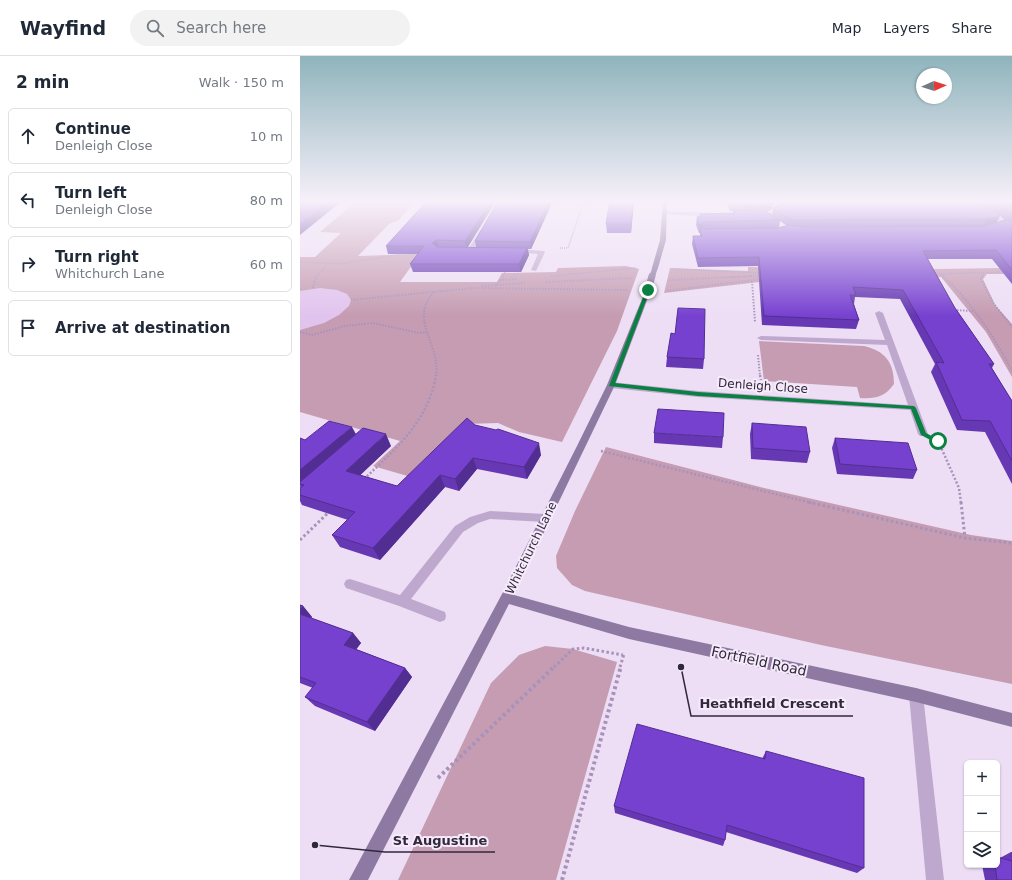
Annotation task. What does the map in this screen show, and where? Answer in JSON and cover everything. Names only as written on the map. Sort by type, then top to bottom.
[{"type":"street","points":[[470,251],[477,239]]},
{"type":"street","name":"Whitchurch Lane","points":[[358,880],[506,598],[611,385],[648,290],[662,239]]},
{"type":"street","points":[[462,251],[477,251]]},
{"type":"street","points":[[508,251],[542,252],[534,270]]},
{"type":"street","points":[[879,313],[923,434]]},
{"type":"street","points":[[761,338],[890,343]]},
{"type":"street","name":"Denleigh Close","points":[[611,385],[698,394],[914,408]]},
{"type":"street","points":[[402,601],[459,529],[474,520],[490,515],[546,518]]},
{"type":"street","points":[[350,584],[402,601],[440,616]]},
{"type":"street","name":"Fortfield Road","points":[[506,598],[629,633],[916,695],[1012,720]]},
{"type":"street","points":[[916,695],[935,880]]},
{"type":"path","points":[[542,252],[549,248],[568,248],[571,239]]},
{"type":"path","points":[[300,262],[327,264],[374,260],[396,255],[425,254]]},
{"type":"path","points":[[313,288],[316,276],[327,264]]},
{"type":"path","points":[[932,274],[1012,272]]},
{"type":"path","points":[[984,273],[981,279],[984,287],[993,303],[1012,327]]},
{"type":"path","points":[[940,274],[952,284],[989,332],[1012,371]]},
{"type":"path","points":[[668,280],[763,276]]},
{"type":"path","points":[[540,283],[634,278]]},
{"type":"path","points":[[350,300],[496,285],[532,283]]},
{"type":"path","points":[[360,483],[404,441],[418,424],[428,407],[435,386],[437,370],[436,351],[421,316],[423,306],[434,292]]},
{"type":"path","points":[[950,310],[973,311]]},
{"type":"path","points":[[300,332],[312,335],[345,326],[373,323],[419,332],[428,332]]},
{"type":"path","points":[[923,434],[938,441],[959,488],[965,538]]},
{"type":"path","points":[[582,446],[765,492],[965,538],[1012,543]]},
{"type":"path","points":[[300,540],[333,509]]},
{"type":"path","points":[[562,880],[629,633]]},
{"type":"path","points":[[436,781],[573,649],[584,648],[623,655]]},
{"type":"shaded area","points":[[334,239],[374,239],[358,256],[420,254],[400,282],[497,282],[502,273],[556,272],[558,268],[626,266],[639,269],[617,331],[562,442],[519,432],[498,423],[465,424],[411,477],[373,466],[400,441],[300,412],[300,257],[315,257]]},
{"type":"shaded area","points":[[748,267],[873,268],[875,270],[1002,268],[1012,274],[987,274],[983,279],[995,305],[1012,324],[1012,377],[986,332],[941,277],[786,279],[664,293],[670,268],[748,271]]},
{"type":"shaded area","points":[[320,288],[337,290],[347,294],[351,300],[349,306],[339,315],[324,323],[300,330],[300,291]]},
{"type":"shaded area","points":[[759,341],[864,346],[871,348],[883,354],[887,359],[894,376],[894,384],[887,392],[879,396],[860,398],[857,387],[764,381]]},
{"type":"shaded area","points":[[606,447],[764,488],[971,535],[1012,541],[1012,684],[821,645],[585,591],[572,585],[557,568],[556,556],[575,511]]},
{"type":"shaded area","points":[[545,646],[573,649],[617,662],[556,880],[398,880],[491,683],[519,655]]},
{"type":"building","points":[[392,239],[466,239],[465,241],[437,240],[432,243],[437,247],[527,248],[519,264],[410,264],[424,246],[386,246]]},
{"type":"building","points":[[476,239],[531,239],[530,242],[475,241]]},
{"type":"building","points":[[694,239],[1012,239],[1012,270],[996,250],[923,251],[955,308],[994,364],[989,364],[1012,401],[1012,461],[990,421],[962,420],[936,362],[944,363],[903,290],[853,287],[856,295],[850,295],[859,320],[764,316],[759,257],[698,258]]},
{"type":"building","points":[[678,308],[705,309],[704,359],[667,357],[671,333],[675,334]]},
{"type":"building","points":[[658,409],[724,413],[723,437],[654,433]]},
{"type":"building","points":[[467,418],[475,425],[496,430],[498,429],[539,443],[524,467],[473,458],[455,479],[440,475],[373,548],[332,535],[355,512],[300,495],[300,488],[304,485],[300,484],[300,482],[363,428],[386,434],[346,471],[397,486]]},
{"type":"building","points":[[329,421],[352,427],[300,470],[300,438],[305,440]]},
{"type":"building","points":[[752,423],[806,427],[810,452],[753,448]]},
{"type":"building","points":[[835,438],[908,443],[917,470],[840,464]]},
{"type":"building","points":[[300,614],[353,633],[344,645],[405,668],[367,722],[305,697],[316,683],[300,677]]},
{"type":"building","points":[[637,724],[765,759],[766,751],[864,778],[864,868],[727,825],[725,840],[614,806]]},
{"type":"building","points":[[1000,858],[1012,861],[1012,880],[997,880],[995,868],[1000,868]]},
{"type":"place","name":"Heathfield Crescent","points":[[681,667]]},
{"type":"place","name":"St Augustine","points":[[315,845]]},
{"type":"route","points":[[648,290],[611,385],[698,394],[914,408],[923,434],[938,441]]}]
